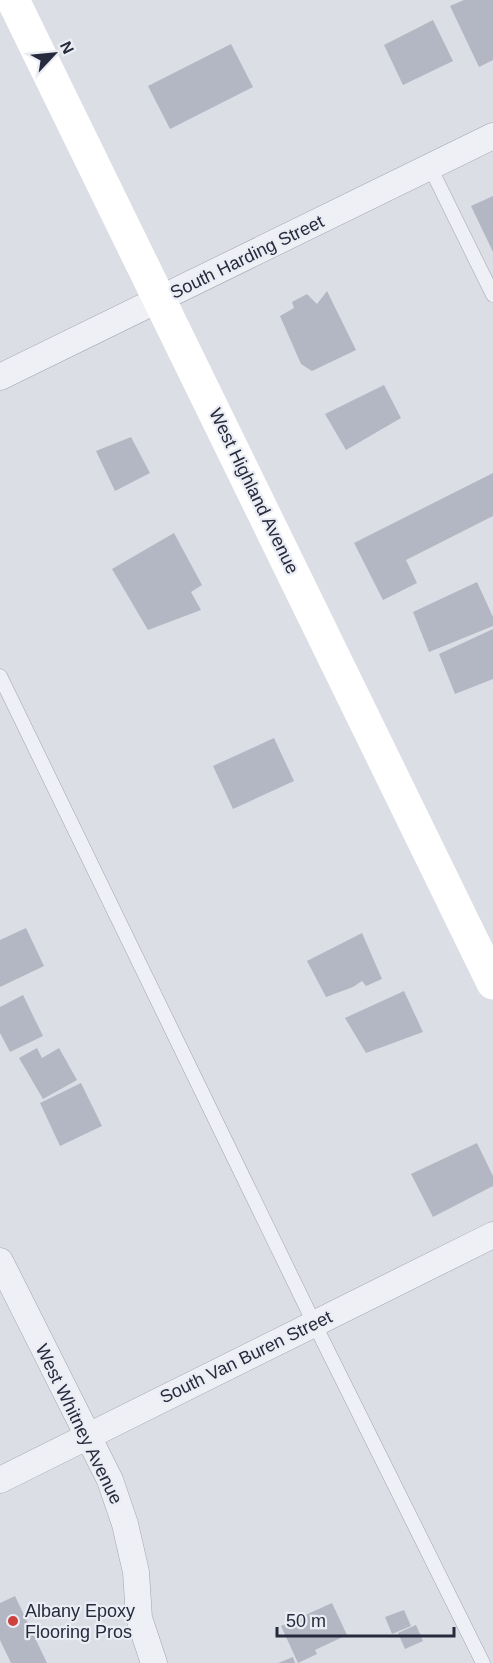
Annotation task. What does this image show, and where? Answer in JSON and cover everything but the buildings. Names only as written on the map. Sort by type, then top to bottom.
[{"type":"street","name":"West Highland Avenue","points":[[13,0],[493,983]]},
{"type":"street","name":"South Harding Street","points":[[0,377],[493,136]]},
{"type":"street","name":"South Van Buren Street","points":[[0,1480],[493,1235]]},
{"type":"street","name":"West Whitney Avenue","points":[[0,1261],[110,1480],[125,1524],[136,1572],[140,1618],[154,1663]]},
{"type":"lane","points":[[430,167],[493,295]]},
{"type":"lane","points":[[0,676],[314,1323],[483,1663]]},
{"type":"place","name":"Albany Epoxy Flooring Pros","points":[[13,1621]]}]
